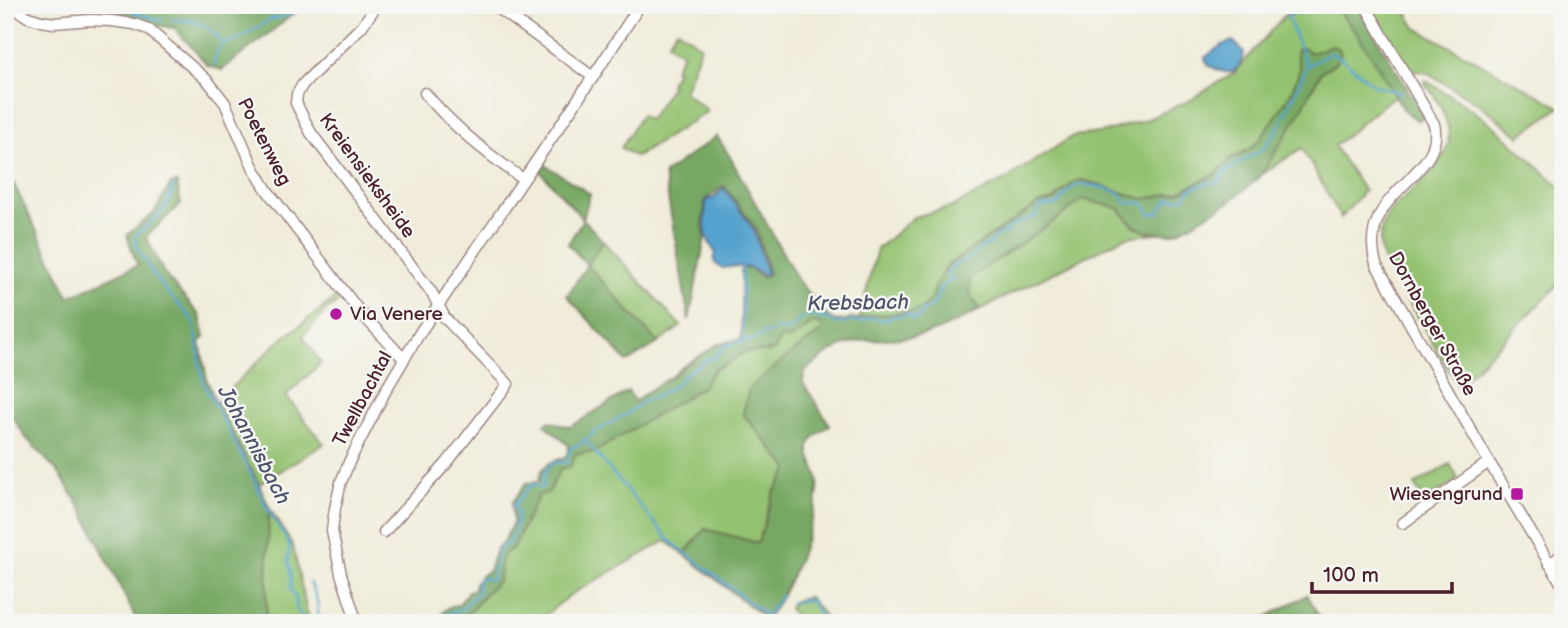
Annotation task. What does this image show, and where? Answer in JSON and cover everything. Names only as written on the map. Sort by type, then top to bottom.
[{"type":"street","name":"Poetenweg","points":[[10,5],[28,17],[41,21],[54,23],[111,20],[148,29],[208,81],[225,103],[254,169],[267,190],[359,311],[404,359]]},
{"type":"street","name":"Kreiensieksheide","points":[[377,5],[362,26],[303,84],[297,94],[296,103],[311,133],[432,293],[438,306]]},
{"type":"street","points":[[494,5],[593,77]]},
{"type":"street","name":"Twellbachtal","points":[[357,623],[332,531],[341,482],[350,460],[404,359],[640,5]]},
{"type":"street","name":"Dornberger Straße","points":[[1365,5],[1435,130],[1434,143],[1428,158],[1377,218],[1372,237],[1376,264],[1563,586]]},
{"type":"street","points":[[425,93],[441,113],[486,153],[523,179]]},
{"type":"street","points":[[384,532],[446,464],[508,384],[445,318],[438,306]]},
{"type":"street","points":[[1403,523],[1489,462]]},
{"type":"street","points":[[1549,564],[1563,552]]},
{"type":"green space","points":[[105,5],[305,5],[222,70],[208,66],[175,28],[148,24]]},
{"type":"green space","points":[[1334,5],[1359,36],[1396,94],[1334,146],[1364,191],[1341,218],[1302,148],[1261,175],[1298,116],[1321,72],[1335,63],[1323,49],[1308,52],[1291,93],[1262,138],[1250,149],[1230,159],[1216,174],[1179,192],[1143,199],[1093,183],[1075,181],[1054,200],[1038,204],[948,265],[937,282],[932,298],[921,309],[867,316],[859,320],[877,249],[914,217],[952,207],[1003,181],[1073,136],[1101,133],[1148,119],[1191,100],[1233,74],[1286,14]]},
{"type":"green space","points":[[1334,5],[1357,5],[1424,116],[1418,121],[1404,110],[1359,36]]},
{"type":"green space","points":[[1370,5],[1402,5],[1416,28],[1560,107],[1519,136],[1482,106],[1428,73],[1406,69]]},
{"type":"green space","points":[[677,29],[701,46],[684,92],[708,111],[636,157],[621,148],[641,115],[649,120],[672,85],[670,83],[677,71],[674,69],[683,53],[668,43]]},
{"type":"green space","points":[[1330,45],[1338,48],[1341,54],[1335,63],[1321,72],[1298,116],[1261,175],[1226,204],[1170,234],[1144,231],[1133,225],[1118,208],[1083,199],[970,278],[970,294],[980,310],[947,327],[926,334],[845,345],[804,372],[803,383],[830,425],[817,435],[809,448],[818,479],[818,492],[809,531],[784,592],[766,619],[684,554],[705,529],[758,543],[774,492],[789,469],[743,414],[749,388],[822,331],[822,325],[813,323],[790,339],[780,338],[775,350],[746,352],[716,368],[702,387],[595,452],[575,454],[571,466],[560,469],[549,492],[538,496],[513,548],[503,555],[498,581],[471,611],[454,623],[430,623],[438,620],[449,607],[459,605],[468,591],[475,590],[474,585],[479,578],[489,571],[496,549],[505,539],[514,521],[512,503],[526,483],[539,482],[544,468],[566,457],[569,446],[545,424],[549,421],[570,427],[628,391],[635,402],[718,344],[741,339],[741,267],[762,277],[769,274],[756,229],[724,186],[705,200],[705,238],[689,320],[664,174],[717,136],[797,279],[828,317],[840,321],[912,312],[921,309],[932,298],[937,282],[948,265],[1038,204],[1054,200],[1075,181],[1083,180],[1143,199],[1179,192],[1216,174],[1230,159],[1250,149],[1261,138],[1280,110],[1291,93],[1300,69],[1297,50],[1305,48],[1314,52]]},
{"type":"green space","points":[[1425,80],[1494,126],[1563,190],[1563,282],[1458,386],[1382,257],[1380,246],[1381,230],[1389,213],[1432,172],[1446,152],[1448,128],[1436,98],[1424,83]]},
{"type":"green space","points":[[544,164],[590,194],[583,219],[540,171]]},
{"type":"green space","points":[[5,166],[69,297],[138,265],[127,235],[154,213],[171,184],[177,183],[181,204],[146,237],[165,275],[200,316],[205,337],[200,342],[207,380],[269,507],[266,623],[138,623],[84,513],[59,473],[26,438],[5,405]]},
{"type":"green space","points":[[1083,199],[1118,208],[1133,225],[1144,231],[1157,233],[1123,238],[980,310],[970,295],[970,278]]},
{"type":"green space","points":[[583,219],[603,241],[587,265],[568,244]]},
{"type":"green space","points":[[603,241],[681,326],[658,343],[587,265]]},
{"type":"green space","points":[[587,265],[658,343],[627,362],[567,296]]},
{"type":"green space","points":[[338,296],[341,300],[325,312],[303,336],[321,363],[286,396],[324,444],[259,484],[216,403],[276,344]]},
{"type":"green space","points":[[813,323],[822,325],[822,331],[793,352],[743,414],[789,469],[774,492],[758,544],[705,529],[684,554],[666,541],[570,595],[536,623],[454,623],[471,611],[498,581],[503,555],[538,496],[549,491],[560,469],[575,454],[595,452],[702,387],[716,368],[746,352],[775,350],[780,337],[790,339]]},
{"type":"green space","points":[[1450,464],[1458,479],[1424,502],[1415,485]]},
{"type":"green space","points":[[269,507],[293,546],[309,623],[266,623]]},
{"type":"green space","points":[[1307,595],[1323,623],[1255,623]]},
{"type":"green space","points":[[809,597],[830,623],[799,623],[789,608],[795,601]]},
{"type":"water","points":[[1233,41],[1244,52],[1235,70],[1221,71],[1208,65],[1205,58],[1218,47]]},
{"type":"water","points":[[724,188],[754,230],[767,273],[763,275],[748,267],[721,268],[715,263],[716,253],[708,241],[705,228],[706,201]]},
{"type":"waterway","name":"Johannisbach","points":[[122,5],[136,13],[162,21]]},
{"type":"waterway","points":[[223,44],[238,39],[271,19],[288,16],[310,5]]},
{"type":"waterway","name":"Krebsbach","points":[[444,623],[447,614],[464,608],[478,593],[478,580],[492,580],[498,551],[508,544],[514,532],[518,511],[514,505],[533,485],[543,487],[544,476],[551,465],[566,463],[572,447],[579,445],[645,400],[676,386],[686,373],[707,359],[716,358],[725,346],[755,339],[776,329],[789,330],[798,320],[810,316],[836,323],[862,322],[868,318],[884,320],[909,315],[913,319],[920,318],[922,311],[934,305],[941,287],[952,280],[947,272],[950,268],[970,258],[1011,226],[1036,216],[1041,206],[1057,205],[1071,189],[1080,184],[1120,193],[1126,203],[1143,203],[1151,214],[1158,213],[1168,199],[1185,198],[1190,189],[1217,183],[1232,167],[1267,145],[1307,66],[1287,15],[1338,5]]},
{"type":"waterway","name":"Johannisbach","points":[[172,20],[201,24],[223,44]]},
{"type":"waterway","name":"Johannisbach","points":[[214,65],[216,53],[223,44]]},
{"type":"waterway","points":[[1307,66],[1330,53],[1341,58],[1374,85],[1400,93]]},
{"type":"waterway","name":"Johannisbach","points":[[174,184],[165,207],[136,235],[135,242],[153,274],[193,320],[203,382],[266,506],[290,545],[288,560],[291,591],[295,596],[297,610],[307,623]]},
{"type":"waterway","points":[[742,265],[743,342]]},
{"type":"waterway","points":[[585,440],[668,539],[766,615],[781,596]]},
{"type":"waterway","name":"Johannisbach","points":[[310,583],[317,603],[317,623]]},
{"type":"waterway","points":[[791,602],[811,601],[824,623]]},
{"type":"place","name":"Via Venere","points":[[336,314]]},
{"type":"place","name":"Wiesengrund","points":[[1517,494]]}]
